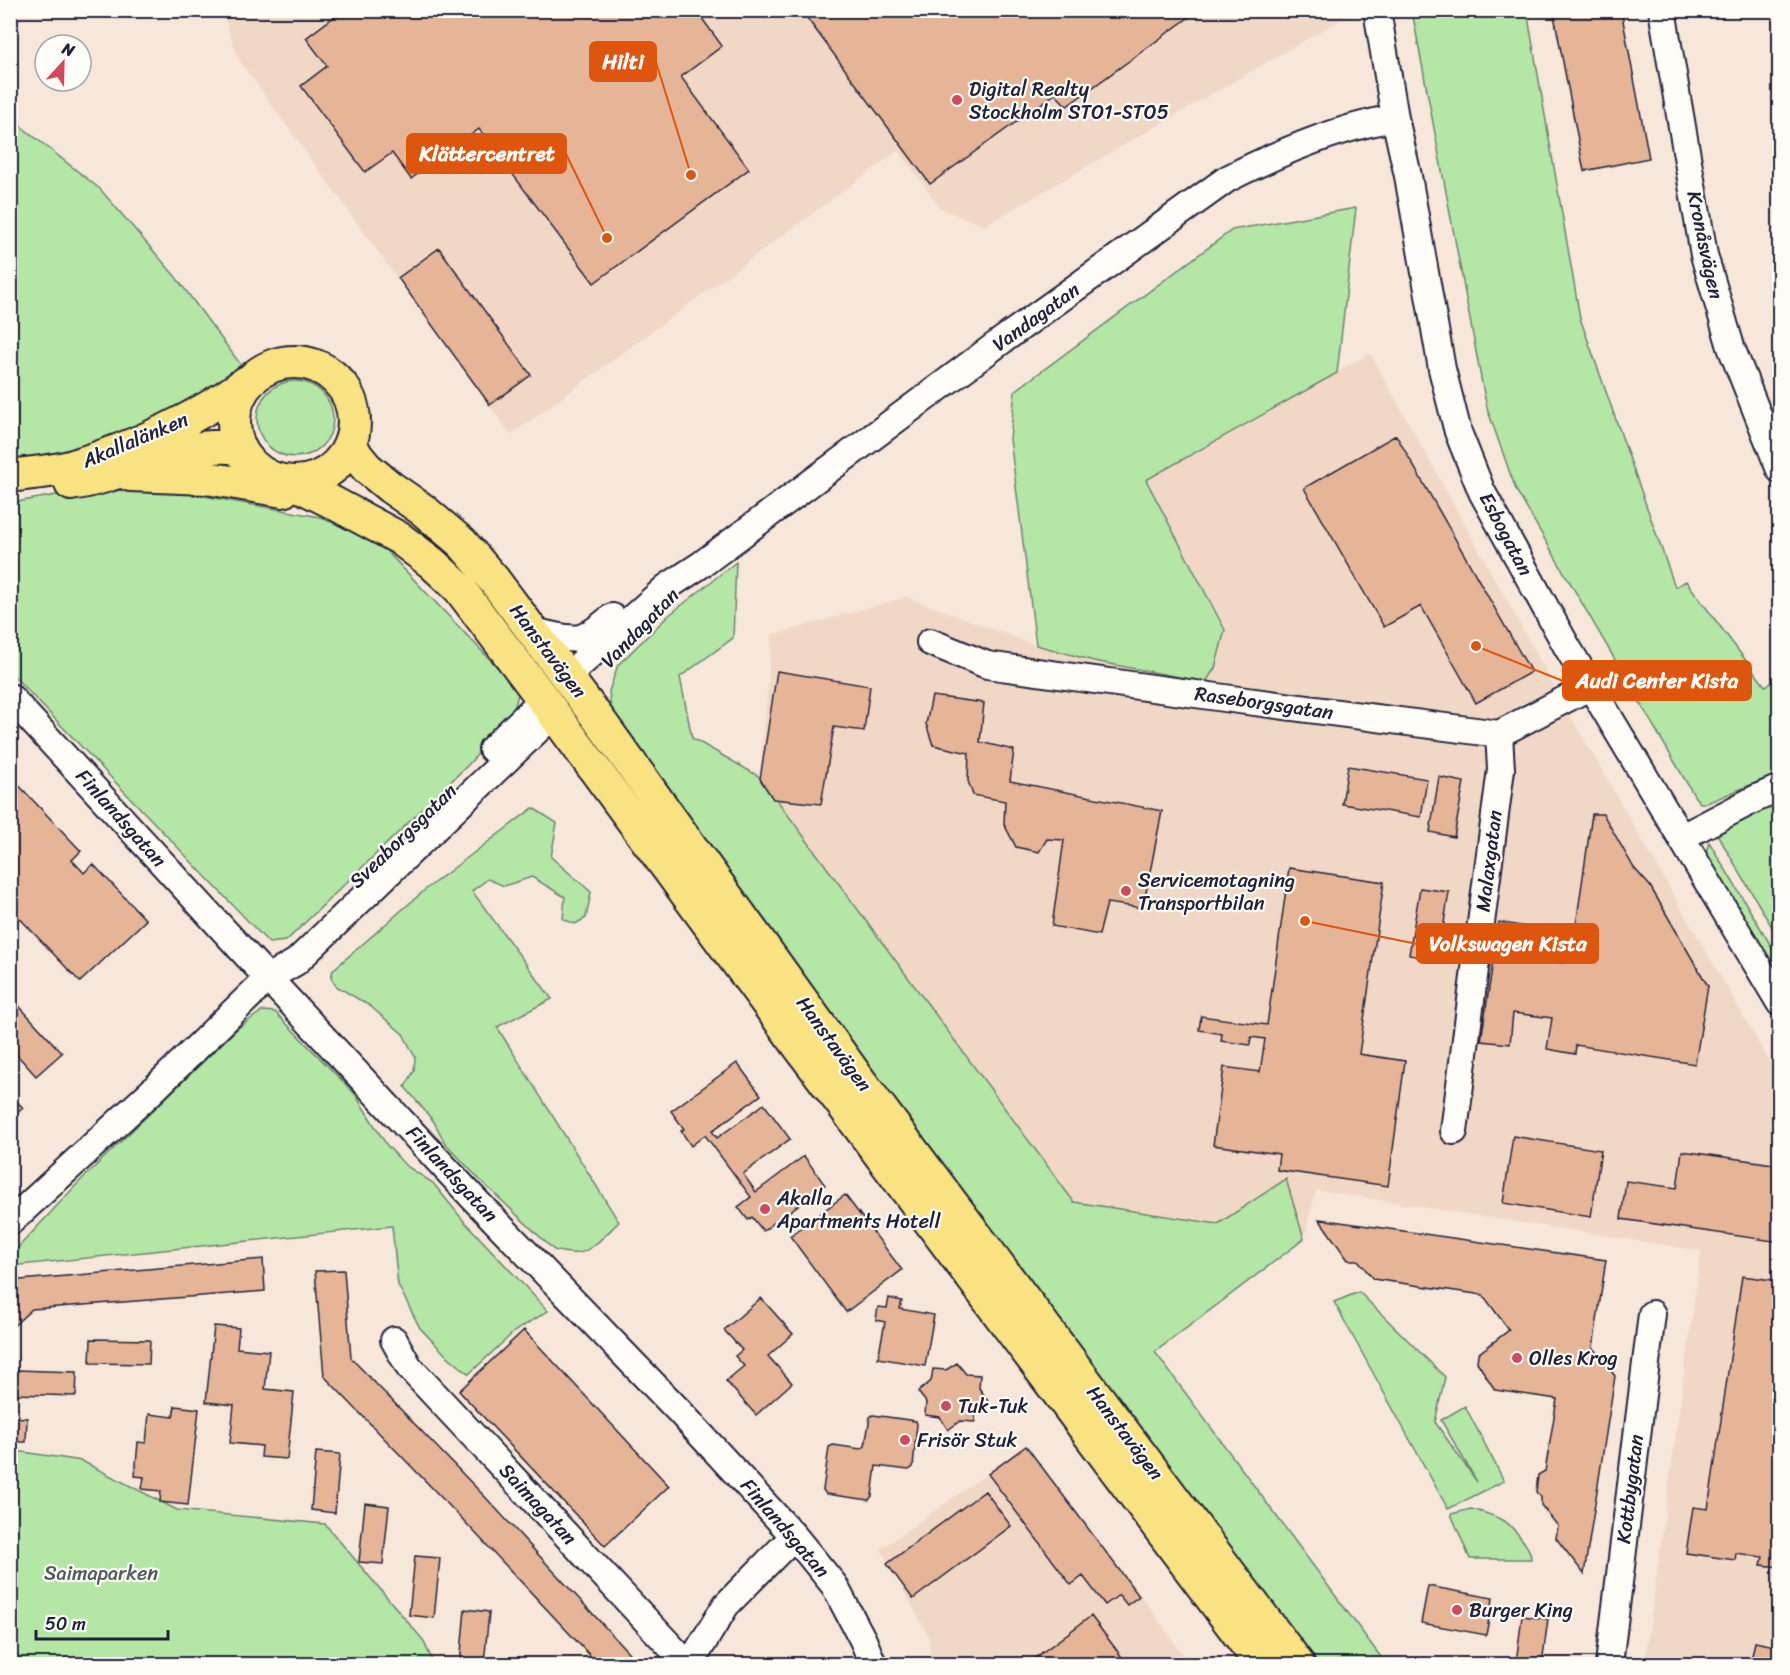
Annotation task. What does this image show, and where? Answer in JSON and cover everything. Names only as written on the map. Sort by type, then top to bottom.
[{"type":"main road","points":[[305,363],[322,369],[336,379],[350,401],[354,426],[350,443],[341,460],[327,472],[310,480],[292,482],[276,480],[248,462],[239,448],[234,430],[234,412],[240,394],[264,369],[277,364],[305,363]]},
{"type":"main road","name":"Akallalänken","points":[[10,476],[68,467],[147,439],[221,401],[251,380]]},
{"type":"main road","name":"Hanstavägen","points":[[350,443],[367,468],[462,543],[494,580],[633,766],[860,1081],[1298,1665]]},
{"type":"main road","name":"Akallalänken","points":[[10,493],[78,483],[114,474],[172,454],[214,446],[239,448]]},
{"type":"main road","points":[[114,474],[207,478],[328,500]]},
{"type":"main road","name":"Hanstavägen","points":[[292,482],[399,538],[432,563],[459,588],[1261,1665]]},
{"type":"main road","points":[[549,706],[572,684]]},
{"type":"street","name":"Esbogatan","points":[[1377,10],[1442,369],[1458,432],[1482,492],[1566,645],[1779,1002]]},
{"type":"street","name":"Kronåsvägen","points":[[1662,10],[1704,255],[1731,347],[1779,470]]},
{"type":"street","name":"Vandagatan","points":[[572,684],[667,587],[702,564],[991,349],[1227,179],[1267,158],[1366,123],[1395,118]]},
{"type":"street","name":"Vandagatan","points":[[572,684],[702,564]]},
{"type":"street","name":"Vandagatan","points":[[532,630],[544,634],[581,638],[594,631],[639,596],[667,587]]},
{"type":"street","name":"Raseborgsgatan","points":[[930,642],[987,665],[1499,734]]},
{"type":"street","points":[[1499,734],[1591,686]]},
{"type":"street","name":"Finlandsgatan","points":[[10,697],[477,1202],[679,1411],[794,1536],[834,1585],[863,1640],[873,1665]]},
{"type":"street","name":"Sveaborgsgatan","points":[[10,1222],[150,1093],[268,978],[282,954],[549,706]]},
{"type":"street","name":"Malaxgatan","points":[[1454,1131],[1501,769],[1499,734]]},
{"type":"street","points":[[1682,837],[1779,788]]},
{"type":"street","name":"Kottbygatan","points":[[1608,1665],[1652,1314]]},
{"type":"street","name":"Saimagatan","points":[[394,1340],[409,1367],[688,1665]]},
{"type":"street","points":[[688,1665],[726,1605],[794,1536]]},
{"type":"shaded area","points":[[1346,10],[1347,16],[984,226],[940,208],[899,150],[511,435],[239,60],[222,11]]},
{"type":"shaded area","points":[[1370,353],[1573,720],[1779,1078],[1779,1664],[1646,1664],[1701,1251],[1316,1190],[1304,1239],[1285,1179],[1218,1224],[1074,1202],[760,777],[772,635],[906,597],[1036,645],[1094,661],[1206,682],[1215,668],[1225,630],[1146,480]]},
{"type":"shaded area","points":[[1026,1446],[1151,1609],[1189,1664],[932,1664],[928,1635],[881,1549]]},
{"type":"green space","points":[[1412,11],[1527,11],[1580,318],[1675,587],[1686,581],[1765,686],[1779,680],[1779,773],[1707,803],[1700,803],[1516,490],[1484,394]]},
{"type":"green space","points":[[10,122],[18,124],[100,189],[175,276],[241,365],[174,412],[85,448],[25,462],[10,463]]},
{"type":"green space","points":[[1356,208],[1337,373],[1146,480],[1225,630],[1215,668],[1206,682],[1094,661],[1036,645],[1010,439],[1015,391],[1232,230]]},
{"type":"green space","points":[[295,381],[309,384],[322,392],[330,405],[333,419],[330,433],[322,446],[309,454],[295,457],[281,454],[268,446],[260,433],[257,419],[260,405],[268,392],[281,384]]},
{"type":"green space","points":[[159,488],[320,517],[377,541],[519,690],[513,714],[468,765],[286,941],[269,943],[11,673],[11,503],[74,492]]},
{"type":"green space","points":[[736,562],[733,638],[680,677],[692,738],[760,777],[1074,1202],[1218,1224],[1286,1179],[1304,1239],[1155,1352],[1386,1664],[1318,1664],[819,1003],[612,718],[609,691],[618,665],[668,616]]},
{"type":"green space","points":[[1779,804],[1779,939],[1717,834],[1735,822]]},
{"type":"green space","points":[[533,808],[557,823],[551,857],[591,892],[586,918],[575,924],[563,919],[565,897],[532,877],[504,886],[488,879],[472,891],[552,999],[497,1027],[619,1222],[594,1245],[578,1253],[554,1250],[480,1180],[445,1143],[434,1122],[405,1087],[414,1071],[415,1057],[403,1034],[370,1006],[336,986],[331,978],[333,970],[426,889]]},
{"type":"green space","points":[[1709,842],[1779,959],[1779,980],[1709,862],[1706,852]]},
{"type":"green space","points":[[262,1011],[275,1012],[355,1094],[386,1144],[405,1165],[433,1183],[463,1220],[548,1311],[515,1331],[469,1374],[445,1354],[420,1328],[398,1285],[392,1226],[11,1266],[11,1255],[81,1180],[237,1029]]},
{"type":"green space","points":[[1359,1292],[1445,1377],[1435,1422],[1477,1482],[1441,1420],[1465,1406],[1504,1481],[1448,1509],[1334,1302]]},
{"type":"green space","name":"Saimaparken","points":[[10,1450],[82,1461],[177,1510],[325,1524],[423,1640],[434,1664],[26,1664],[11,1649]]},
{"type":"green space","points":[[1471,1509],[1494,1516],[1513,1528],[1530,1552],[1531,1559],[1470,1559],[1451,1514]]},
{"type":"building","points":[[343,10],[696,10],[722,46],[681,77],[749,169],[594,283],[479,129],[411,179],[392,153],[365,172],[301,86],[327,66],[306,38]]},
{"type":"building","name":"Digital Realty Stockholm STO1-STO5","points":[[801,10],[1199,10],[1067,106],[1055,94],[930,184]]},
{"type":"building","points":[[1553,10],[1621,10],[1649,158],[1584,171]]},
{"type":"building","points":[[439,248],[531,375],[490,405],[398,278]]},
{"type":"building","points":[[1396,435],[1531,672],[1476,703],[1421,606],[1384,627],[1304,488]]},
{"type":"building","points":[[777,671],[870,686],[864,731],[834,727],[821,804],[773,799],[760,779]]},
{"type":"building","points":[[932,696],[984,703],[980,742],[1014,750],[1010,781],[1162,811],[1143,908],[1107,903],[1099,935],[1052,926],[1064,840],[1047,839],[1039,852],[1016,847],[1004,824],[1005,801],[973,795],[968,781],[969,753],[933,745],[926,724]]},
{"type":"building","points":[[1348,766],[1427,779],[1421,817],[1342,804]]},
{"type":"building","points":[[10,776],[81,851],[72,860],[84,873],[93,864],[146,920],[80,982],[10,908]]},
{"type":"building","points":[[1439,777],[1464,782],[1454,837],[1430,832]]},
{"type":"building","points":[[1592,814],[1603,814],[1634,868],[1650,886],[1708,986],[1695,1064],[1576,1045],[1575,1054],[1547,1049],[1552,1018],[1513,1013],[1510,1044],[1481,1041],[1499,922],[1527,927],[1522,958],[1562,963],[1566,931],[1575,932]]},
{"type":"building","points":[[1289,868],[1384,882],[1359,1054],[1405,1061],[1388,1186],[1277,1170],[1279,1154],[1213,1145],[1224,1067],[1260,1072],[1265,1039],[1251,1037],[1250,1045],[1221,1041],[1222,1034],[1199,1030],[1201,1016],[1267,1025]]},
{"type":"building","points":[[1420,888],[1449,892],[1438,960],[1409,955]]},
{"type":"building","points":[[10,996],[62,1053],[36,1076],[10,1047]]},
{"type":"building","points":[[737,1063],[761,1095],[712,1131],[717,1138],[764,1104],[790,1139],[743,1174],[756,1192],[804,1156],[825,1185],[763,1231],[752,1217],[748,1220],[738,1207],[751,1197],[705,1135],[691,1146],[681,1131],[684,1129],[671,1111]]},
{"type":"building","points":[[10,1094],[23,1108],[10,1120]]},
{"type":"building","points":[[1513,1136],[1601,1150],[1591,1217],[1503,1203]]},
{"type":"building","points":[[1682,1151],[1780,1165],[1780,1242],[1621,1219],[1626,1181],[1677,1188]]},
{"type":"building","points":[[845,1195],[902,1270],[846,1312],[790,1236]]},
{"type":"building","points":[[1319,1219],[1606,1260],[1593,1348],[1615,1376],[1584,1574],[1556,1538],[1558,1526],[1541,1505],[1541,1497],[1536,1492],[1538,1475],[1545,1471],[1557,1399],[1495,1390],[1477,1362],[1478,1354],[1509,1330],[1483,1295],[1373,1279],[1358,1260],[1348,1260]]},
{"type":"building","points":[[263,1259],[265,1291],[32,1309],[10,1329],[10,1289],[20,1280]]},
{"type":"building","points":[[344,1270],[351,1358],[488,1500],[639,1664],[598,1664],[324,1376],[315,1271]]},
{"type":"building","points":[[1742,1276],[1780,1281],[1780,1567],[1761,1565],[1763,1557],[1736,1553],[1735,1560],[1686,1553],[1693,1507],[1708,1509]]},
{"type":"building","points":[[761,1298],[793,1334],[768,1356],[792,1383],[756,1415],[726,1381],[744,1366],[735,1356],[742,1350],[724,1330]]},
{"type":"building","points":[[889,1298],[902,1301],[900,1309],[934,1315],[925,1366],[878,1358],[885,1322],[876,1320],[878,1307],[887,1308]]},
{"type":"building","points":[[214,1326],[239,1328],[237,1348],[269,1351],[265,1389],[294,1392],[287,1459],[261,1457],[262,1446],[230,1443],[234,1405],[206,1402]]},
{"type":"building","points":[[524,1330],[669,1486],[605,1546],[459,1391]]},
{"type":"building","points":[[91,1339],[150,1340],[149,1364],[90,1363]]},
{"type":"building","points":[[957,1363],[966,1374],[980,1375],[979,1388],[988,1401],[976,1407],[975,1422],[960,1421],[948,1430],[940,1417],[925,1415],[926,1402],[918,1392],[931,1381],[933,1369],[946,1370]]},
{"type":"building","points":[[16,1370],[77,1372],[76,1396],[15,1394]]},
{"type":"building","points":[[175,1406],[199,1409],[188,1505],[160,1502],[161,1491],[142,1489],[144,1477],[135,1476],[138,1442],[146,1443],[149,1414],[173,1417]]},
{"type":"building","points":[[873,1415],[916,1421],[913,1467],[909,1470],[876,1466],[872,1496],[869,1500],[826,1494],[823,1490],[829,1447],[833,1445],[861,1449],[865,1446],[870,1417]]},
{"type":"building","points":[[10,1417],[27,1418],[26,1442],[10,1442]]},
{"type":"building","points":[[1026,1446],[1139,1596],[1127,1605],[1119,1595],[1105,1605],[1083,1576],[1071,1585],[988,1474]]},
{"type":"building","points":[[316,1452],[340,1454],[335,1513],[311,1510]]},
{"type":"building","points":[[985,1491],[1011,1526],[913,1599],[887,1564]]},
{"type":"building","points":[[365,1503],[389,1506],[383,1564],[359,1562]]},
{"type":"building","points":[[415,1556],[440,1558],[434,1618],[409,1615]]},
{"type":"building","name":"Burger King","points":[[1428,1586],[1493,1598],[1486,1635],[1421,1623]]},
{"type":"building","points":[[465,1609],[489,1612],[484,1664],[460,1664]]},
{"type":"building","points":[[1091,1616],[1127,1664],[1040,1664],[1035,1658]]},
{"type":"building","points":[[1522,1616],[1548,1619],[1542,1664],[1516,1663]]},
{"type":"building","points":[[1755,1642],[1780,1647],[1780,1664],[1750,1664]]},
{"type":"place","name":"Digital Realty Stockholm STO1-STO5","points":[[957,100]]},
{"type":"place","name":"Hilti","points":[[691,175]]},
{"type":"place","name":"Klättercentret","points":[[607,238]]},
{"type":"place","name":"Audi Center Kista","points":[[1476,646]]},
{"type":"place","name":"Servicemotagning Transportbilan","points":[[1126,891]]},
{"type":"place","name":"Volkswagen Kista","points":[[1305,921]]},
{"type":"place","name":"Akalla Apartments Hotell","points":[[765,1209]]},
{"type":"place","name":"Olles Krog","points":[[1517,1358]]},
{"type":"place","name":"Tuk-Tuk","points":[[946,1406]]},
{"type":"place","name":"Frisör Stuk","points":[[905,1440]]},
{"type":"place","name":"Burger King","points":[[1457,1610]]}]
